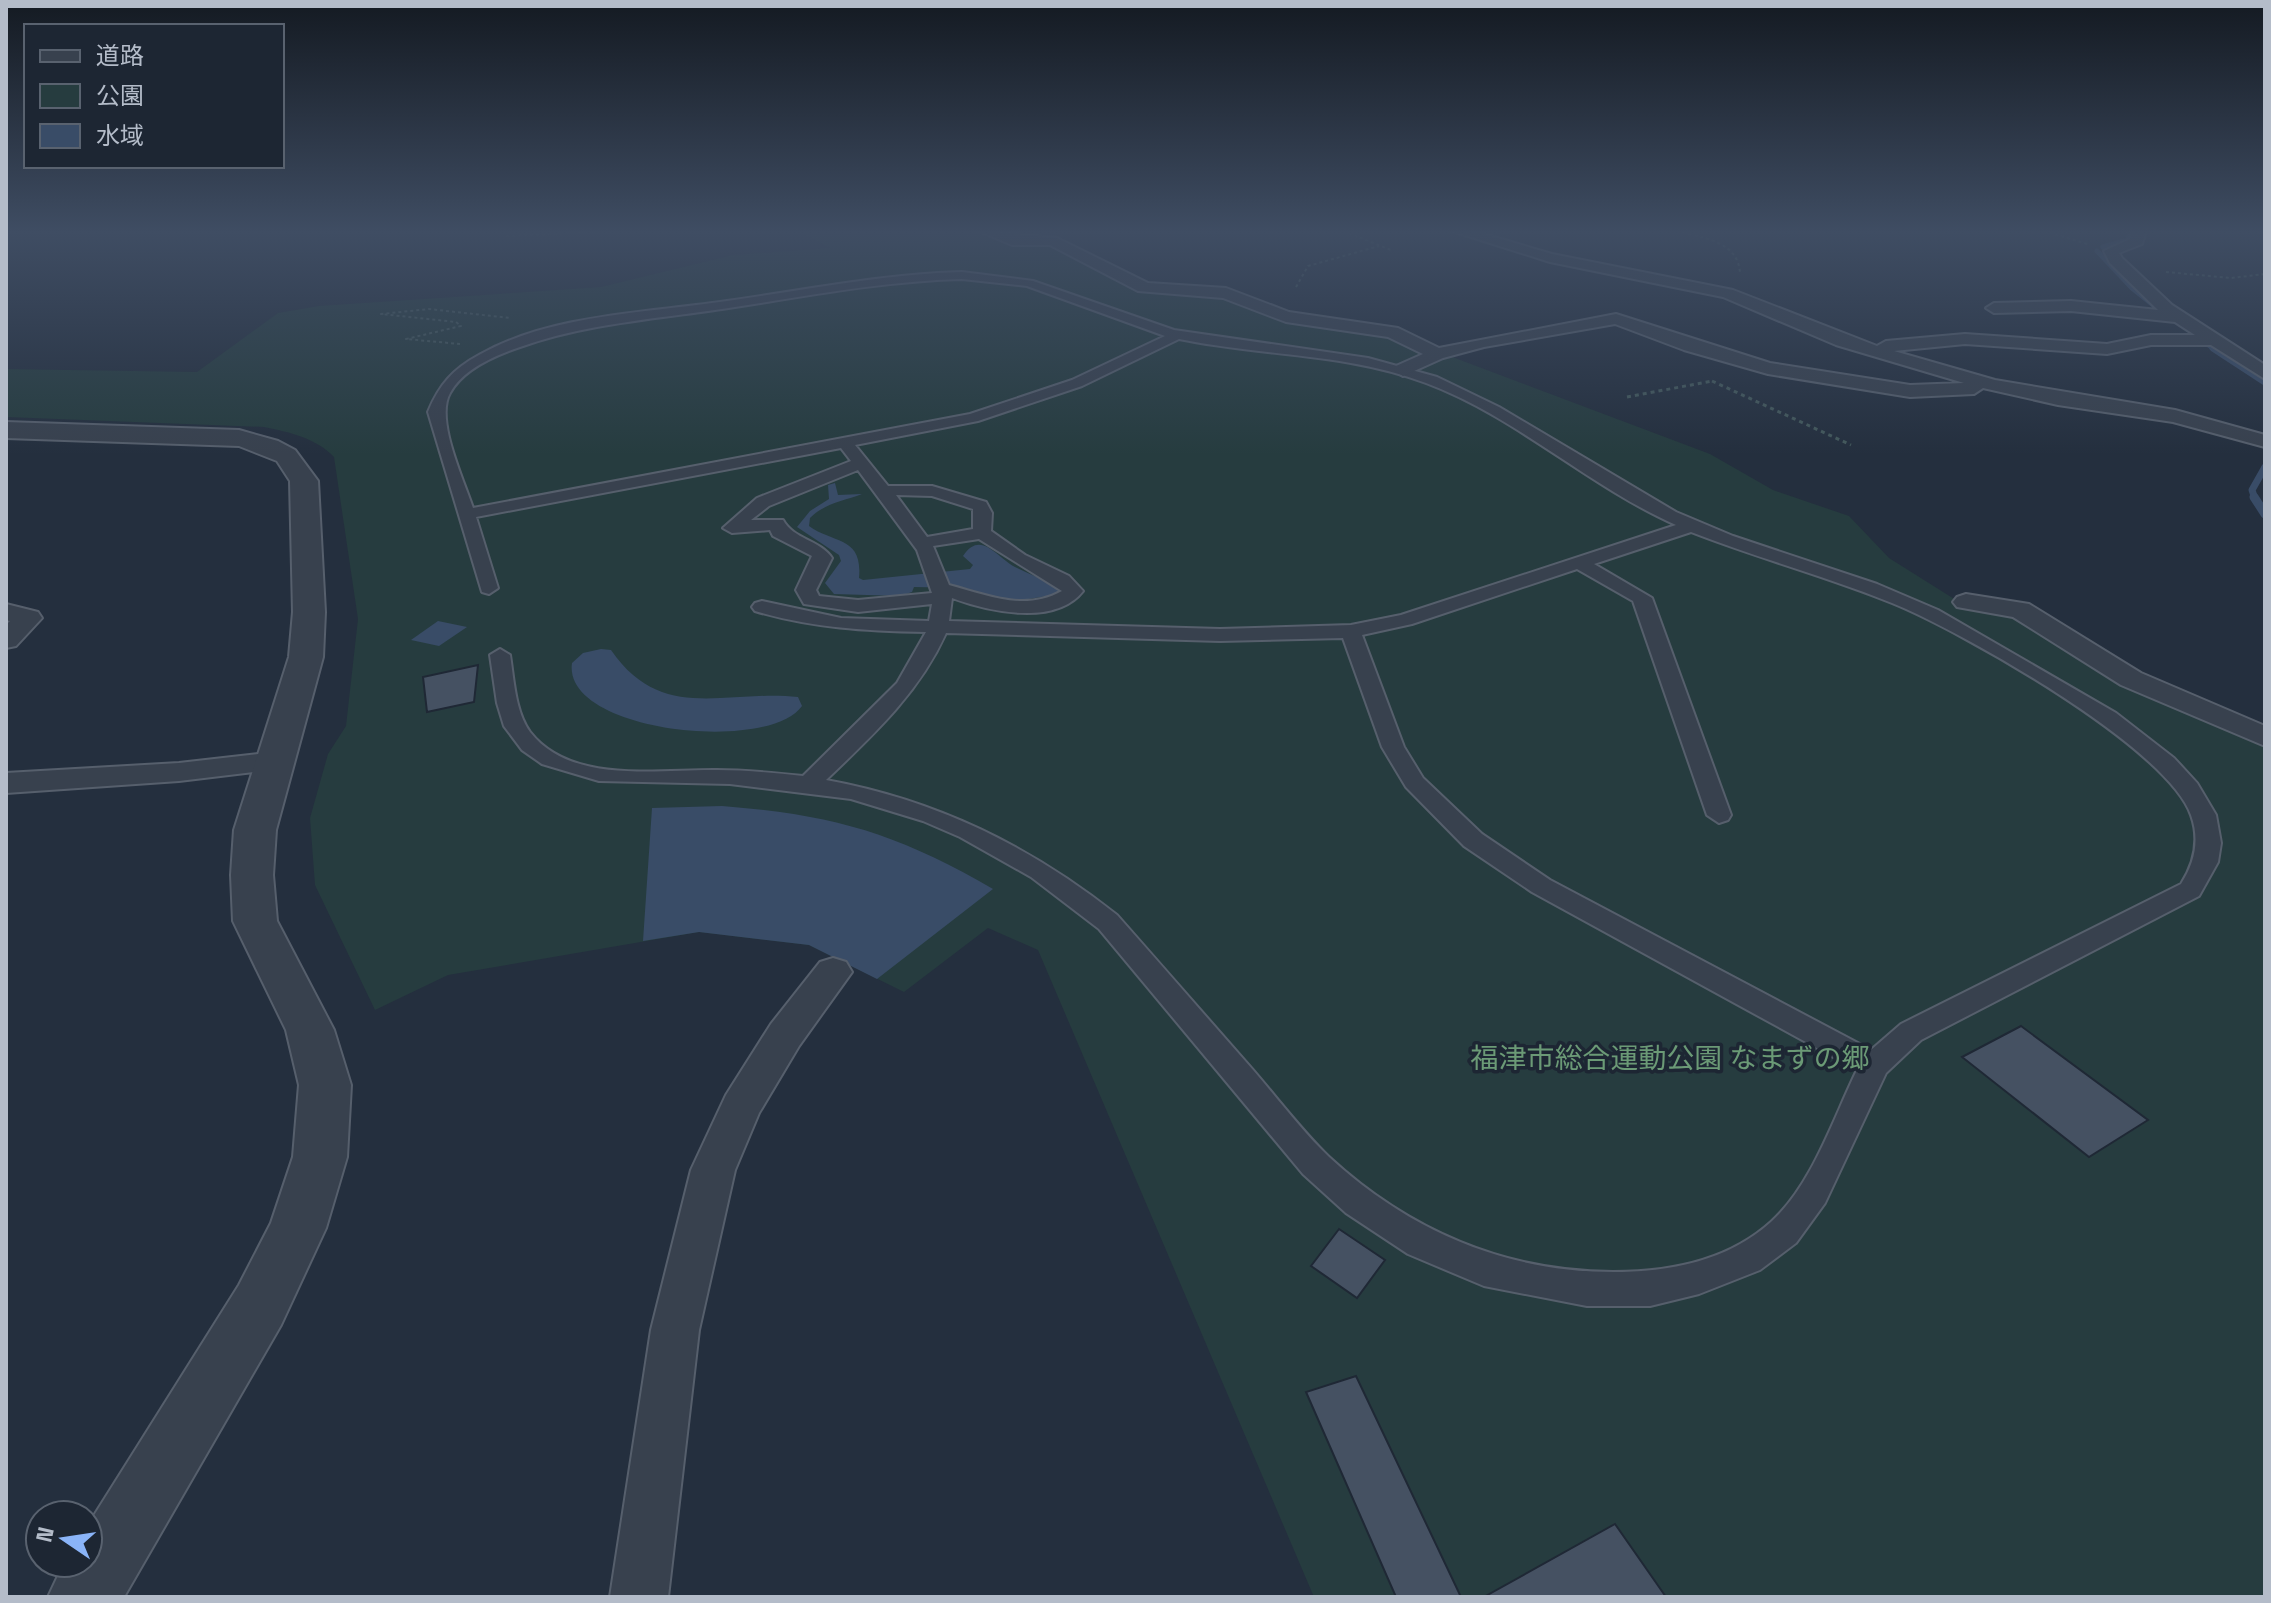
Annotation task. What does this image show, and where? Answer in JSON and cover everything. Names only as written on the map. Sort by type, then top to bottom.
[{"type":"street","points":[[489,588],[435,412],[437,398],[457,373],[532,339],[574,327],[722,306]]},
{"type":"street","points":[[500,655],[510,716],[518,732],[531,746],[558,762],[639,779],[728,777],[808,784],[901,805],[968,829],[1021,856],[1070,889],[1108,922],[1326,1174],[1358,1203],[1420,1243],[1484,1270],[1587,1289],[1650,1289],[1699,1278],[1748,1259],[1784,1232],[1813,1193],[1874,1065],[1911,1032],[2190,890],[2205,864],[2209,840],[2199,809],[2173,770],[2142,741],[2100,711],[1943,619],[1845,578],[1691,526],[1469,397],[1403,370],[1328,354],[1178,335],[1128,322],[1087,306]]},
{"type":"street","points":[[1258,306],[1286,317],[1392,332],[1437,354]]},
{"type":"street","points":[[1759,306],[1847,343],[1992,385],[2058,399],[2175,416],[2265,441]]},
{"type":"street","points":[[1994,308],[2071,306],[2180,317]]},
{"type":"street","points":[[2166,306],[2265,373]]},
{"type":"street","points":[[1403,370],[1437,354],[1483,342],[1616,319],[1690,346],[1768,368],[1910,391],[1992,385]]},
{"type":"street","points":[[1847,343],[1899,347],[1962,330],[2107,349],[2151,340],[2213,340]]},
{"type":"street","points":[[466,514],[973,418],[1077,383],[1178,335]]},
{"type":"street","points":[[6,430],[239,438],[270,445],[299,467],[304,481],[309,612],[306,657],[255,830],[252,875],[255,921],[310,1030],[325,1085],[320,1157],[298,1228],[260,1305],[84,1597]]},
{"type":"street","points":[[808,784],[909,682],[940,626],[942,594],[936,569],[921,543],[846,444]]},
{"type":"street","points":[[860,463],[772,497],[729,531],[777,524],[779,532],[819,552],[823,558],[806,590],[811,600],[821,604],[846,606],[956,592],[988,605],[1009,608],[1070,597],[1073,591],[1062,580],[1019,559],[1005,546],[982,533],[921,543]]},
{"type":"street","points":[[882,492],[914,488],[972,503],[983,513],[982,533]]},
{"type":"street","points":[[762,607],[800,618],[841,624],[1294,635],[1351,631],[1405,620],[1691,526]]},
{"type":"street","points":[[1579,563],[1642,598],[1719,815]]},
{"type":"street","points":[[1966,602],[2020,610],[2131,679],[2265,737]]},
{"type":"street","points":[[6,612],[29,618],[6,640]]},
{"type":"street","points":[[1351,631],[1393,747],[1414,782],[1473,840],[1541,886],[1874,1065]]},
{"type":"street","points":[[6,783],[179,772],[275,761]]},
{"type":"street","points":[[639,1597],[675,1330],[713,1170],[741,1107],[785,1035],[833,972]]},
{"type":"path","points":[[1627,397],[1768,373],[1768,368]]},
{"type":"path","points":[[1712,381],[1851,445]]},
{"type":"green space","name":"福津市総合運動公園 なまずの郷","points":[[319,306],[1264,306],[1387,327],[1447,355],[1710,454],[1773,490],[1849,516],[1889,558],[1967,607],[2010,613],[2265,745],[2265,1597],[1314,1597],[1038,950],[988,928],[904,992],[809,945],[699,932],[448,975],[375,1010],[315,885],[310,818],[328,754],[346,726],[358,619],[334,457],[311,440],[264,427],[6,417],[6,369],[197,372],[278,313]]},
{"type":"water","points":[[835,483],[838,495],[862,494],[822,509],[810,518],[809,526],[852,548],[859,564],[859,578],[863,580],[970,569],[973,565],[963,556],[970,548],[983,545],[1015,567],[1062,590],[1060,594],[1010,602],[965,588],[914,587],[912,592],[900,596],[834,594],[825,583],[841,561],[839,555],[797,527],[810,511],[829,499],[828,485]]},
{"type":"water","points":[[438,621],[467,627],[439,646],[411,640]]},
{"type":"water","points":[[611,650],[631,673],[652,687],[674,695],[697,698],[798,697],[802,706],[782,721],[750,729],[712,732],[631,720],[599,706],[578,687],[572,663],[583,653]]},
{"type":"water","points":[[722,806],[798,815],[863,830],[925,854],[993,889],[877,979],[809,945],[699,932],[643,941],[652,808]]},
{"type":"building","points":[[478,665],[474,702],[427,712],[423,677]]},
{"type":"building","points":[[2021,1026],[2148,1120],[2089,1157],[1962,1057]]},
{"type":"building","points":[[1339,1229],[1385,1260],[1357,1298],[1311,1266]]},
{"type":"building","points":[[1356,1376],[1461,1597],[1396,1597],[1306,1392]]},
{"type":"building","points":[[1615,1524],[1666,1597],[1484,1597]]},
{"type":"waterway","points":[[2154,306],[2162,312]]},
{"type":"waterway","points":[[2204,342],[2213,348]]},
{"type":"waterway","points":[[2213,348],[2265,382]]},
{"type":"waterway","points":[[2255,498],[2252,490],[2265,467]]},
{"type":"waterway","points":[[2255,498],[2265,514]]}]
